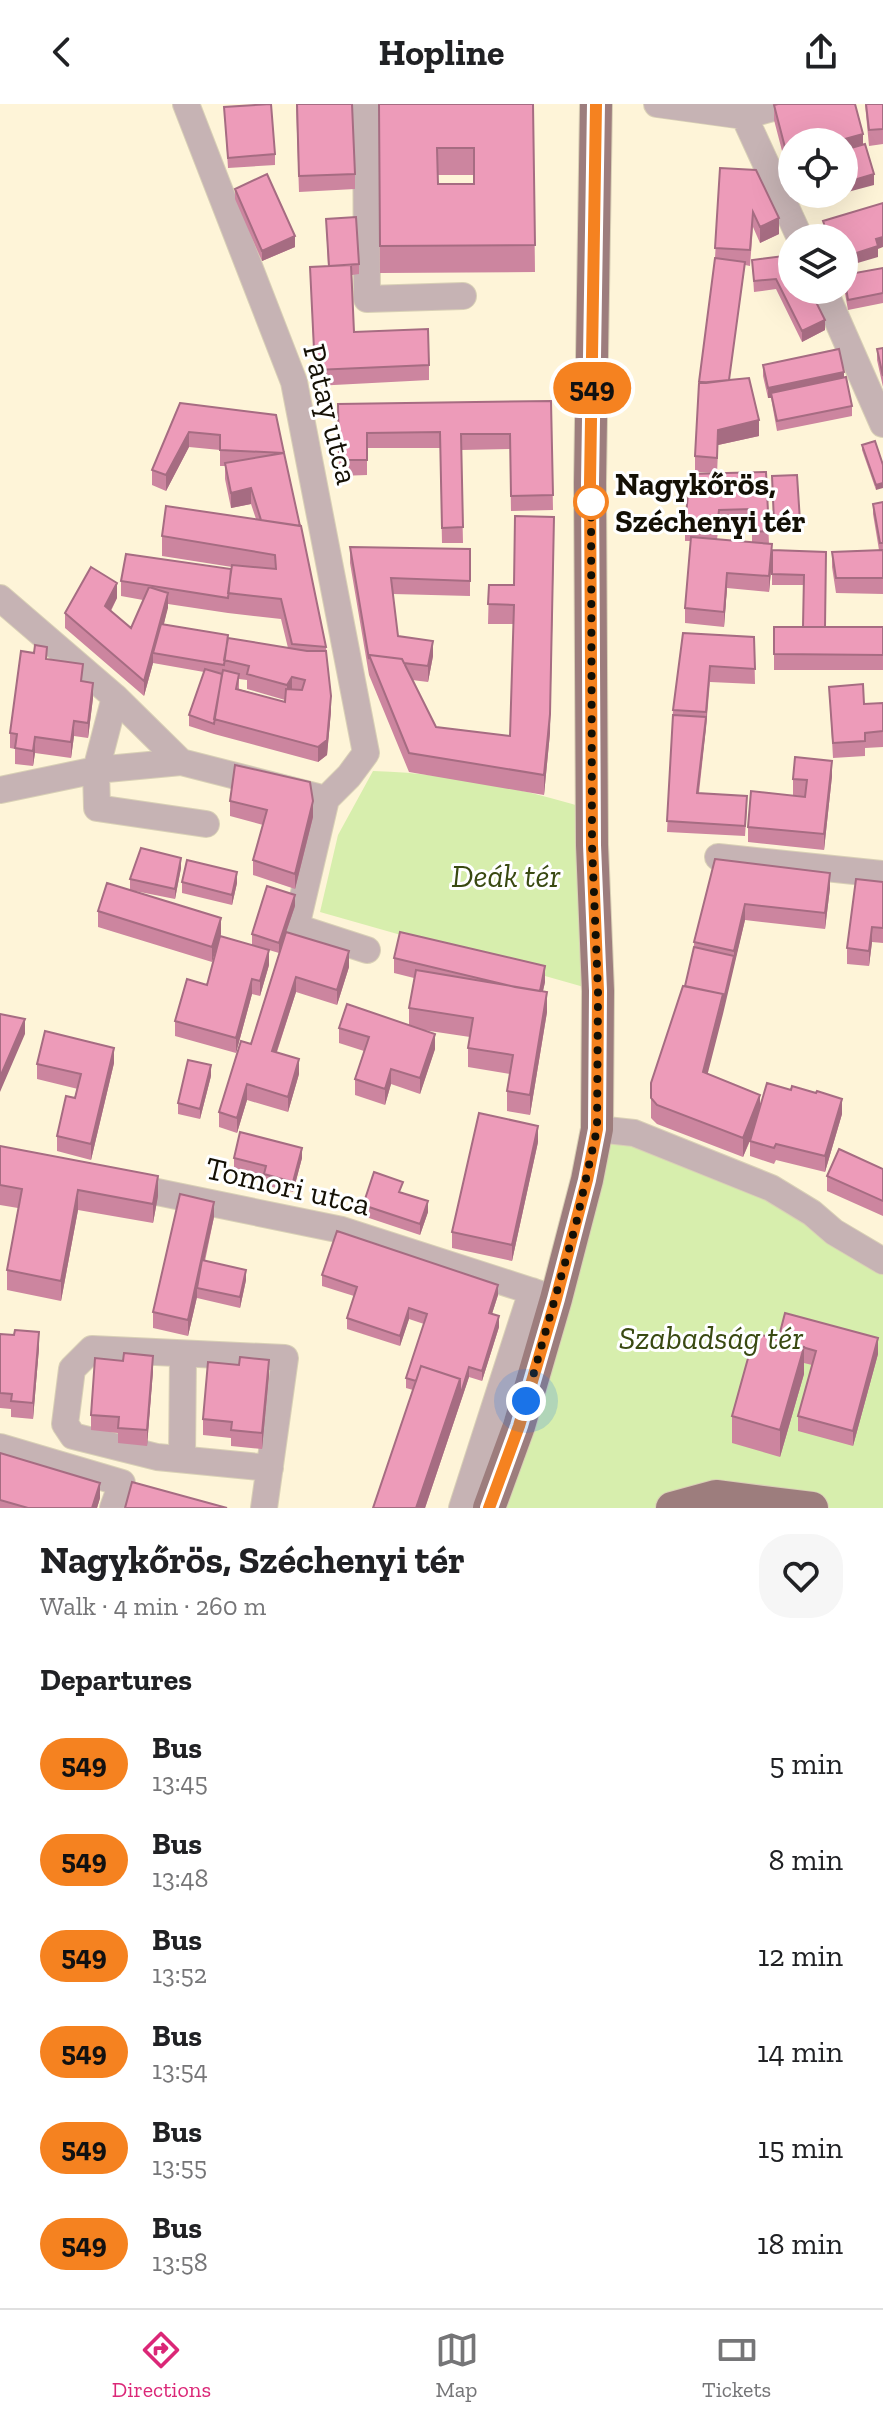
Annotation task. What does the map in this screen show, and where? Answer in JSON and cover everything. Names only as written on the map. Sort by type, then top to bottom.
[{"type":"main road","points":[[483,1507],[519,1426],[544,1295],[587,1180],[597,1129],[598,991],[592,845],[590,483],[596,104]]},
{"type":"main road","points":[[672,1508],[716,1496],[812,1508]]},
{"type":"street","name":"Patay utca","points":[[186,104],[294,382],[366,753],[326,799]]},
{"type":"street","points":[[366,104],[367,299],[463,296]]},
{"type":"street","points":[[657,104],[743,110],[787,104]]},
{"type":"street","points":[[743,110],[794,224]]},
{"type":"street","points":[[830,304],[883,424]]},
{"type":"street","points":[[856,360],[883,352]]},
{"type":"street","points":[[0,598],[115,697],[181,762]]},
{"type":"street","points":[[115,697],[96,770],[97,808],[206,824]]},
{"type":"street","points":[[0,790],[96,770],[181,762],[326,799],[296,927],[367,950]]},
{"type":"street","points":[[718,857],[883,874]]},
{"type":"street","points":[[597,1129],[634,1133],[771,1188],[812,1213],[834,1232],[883,1261]]},
{"type":"street","name":"Tomori utca","points":[[93,1179],[342,1230],[544,1295]]},
{"type":"street","points":[[264,1508],[270,1468],[285,1358],[92,1349],[72,1369],[65,1424],[73,1436],[157,1457],[270,1468]]},
{"type":"street","points":[[182,1459],[183,1355]]},
{"type":"street","points":[[0,1447],[122,1483],[113,1508]]},
{"type":"green space","name":"Deák tér","points":[[373,771],[484,783],[592,810],[598,991],[320,912],[338,835]]},
{"type":"green space","name":"Szabadság tér","points":[[597,1129],[771,1188],[883,1261],[883,1508],[491,1508]]},
{"type":"building","points":[[271,104],[275,154],[228,158],[224,107]]},
{"type":"building","points":[[297,104],[352,104],[355,174],[299,176]]},
{"type":"building","points":[[379,104],[533,104],[535,245],[380,246]],"holes":[[[437,148],[474,148],[474,184],[438,184]]]},
{"type":"building","points":[[855,104],[863,134],[858,135],[858,128],[780,128],[774,105]]},
{"type":"building","points":[[866,104],[883,104],[883,129],[869,130]]},
{"type":"building","points":[[865,144],[874,174],[858,179],[858,146]]},
{"type":"building","points":[[720,168],[756,170],[779,218],[760,227],[753,212],[750,250],[715,248]]},
{"type":"building","points":[[267,174],[295,236],[262,251],[235,189]]},
{"type":"building","points":[[883,203],[883,237],[876,239],[878,246],[858,252],[858,224],[824,224],[823,221]]},
{"type":"building","points":[[356,217],[359,264],[329,266],[326,219]]},
{"type":"building","points":[[778,257],[778,283],[776,279],[754,281],[752,260]]},
{"type":"building","points":[[715,258],[745,262],[729,380],[706,383],[699,382]]},
{"type":"building","points":[[351,265],[354,332],[428,329],[429,365],[315,370],[310,267]]},
{"type":"building","points":[[883,268],[883,293],[858,298],[858,272]]},
{"type":"building","points":[[788,304],[817,304],[825,320],[802,331]]},
{"type":"building","points":[[883,348],[883,376],[877,349]]},
{"type":"building","points":[[839,349],[844,372],[768,388],[763,365]]},
{"type":"building","points":[[846,377],[852,406],[777,421],[771,393]]},
{"type":"building","points":[[749,378],[759,420],[718,430],[717,458],[695,456],[699,383]]},
{"type":"building","points":[[551,401],[553,495],[511,496],[510,434],[461,434],[463,527],[442,528],[440,432],[367,433],[367,460],[339,460],[338,404]]},
{"type":"building","points":[[180,403],[276,415],[284,453],[220,450],[220,435],[189,432],[166,475],[152,470]]},
{"type":"building","points":[[875,441],[883,465],[883,483],[876,485],[862,445]]},
{"type":"building","points":[[284,453],[300,526],[261,520],[251,488],[231,493],[225,463]]},
{"type":"building","points":[[766,472],[769,531],[753,532],[752,509],[719,510],[717,528],[685,525],[690,474]]},
{"type":"building","points":[[797,475],[800,521],[774,522],[772,476]]},
{"type":"building","points":[[883,502],[883,543],[880,543],[873,504]]},
{"type":"building","points":[[166,506],[301,526],[326,647],[292,644],[281,599],[228,593],[232,565],[276,569],[275,555],[162,536]]},
{"type":"building","points":[[515,516],[554,517],[550,714],[544,775],[409,753],[369,655],[402,659],[436,727],[510,736],[514,605],[488,604],[489,585],[514,585]]},
{"type":"building","points":[[691,537],[772,544],[769,576],[727,573],[724,612],[685,608]]},
{"type":"building","points":[[350,547],[470,549],[470,581],[391,578],[398,636],[433,641],[428,666],[369,655],[369,659]]},
{"type":"building","points":[[772,550],[826,552],[825,627],[803,627],[804,575],[772,574]]},
{"type":"building","points":[[883,550],[883,578],[836,578],[832,552]]},
{"type":"building","points":[[126,554],[231,569],[228,598],[121,581]]},
{"type":"building","points":[[91,567],[117,583],[105,606],[131,628],[149,587],[168,593],[144,681],[65,613]]},
{"type":"building","points":[[161,624],[228,635],[224,665],[153,653]]},
{"type":"building","points":[[774,627],[883,627],[883,655],[774,654]]},
{"type":"building","points":[[683,633],[754,637],[755,669],[710,666],[706,712],[673,710]]},
{"type":"building","points":[[228,638],[307,651],[326,651],[331,696],[327,740],[318,747],[214,719],[223,670],[239,674],[236,689],[285,702],[286,689],[302,690],[305,680],[292,677],[287,685],[247,674],[249,666],[224,660]]},
{"type":"building","points":[[35,645],[47,647],[46,659],[83,664],[81,681],[93,683],[88,723],[74,721],[71,742],[35,737],[33,751],[15,748],[17,734],[10,733],[21,651],[34,653]]},
{"type":"building","points":[[205,669],[222,674],[214,724],[189,715]]},
{"type":"building","points":[[863,684],[864,704],[883,703],[883,731],[865,733],[865,741],[833,743],[829,687]]},
{"type":"building","points":[[673,715],[706,717],[697,793],[747,796],[745,826],[667,821]]},
{"type":"building","points":[[795,757],[832,761],[824,834],[748,827],[751,791],[805,797],[807,780],[793,779]]},
{"type":"building","points":[[235,765],[310,782],[313,801],[295,874],[253,860],[267,810],[230,801]]},
{"type":"building","points":[[141,848],[181,858],[175,889],[130,879]]},
{"type":"building","points":[[715,859],[830,873],[825,913],[745,904],[734,951],[694,942]]},
{"type":"building","points":[[187,860],[237,872],[232,895],[182,882]]},
{"type":"building","points":[[856,879],[883,882],[883,928],[872,927],[869,951],[847,948]]},
{"type":"building","points":[[107,883],[221,918],[212,947],[98,911]]},
{"type":"building","points":[[267,886],[295,895],[279,943],[252,934]]},
{"type":"building","points":[[286,932],[349,951],[337,990],[296,977],[272,1051],[299,1059],[288,1097],[247,1084],[237,1118],[219,1112],[241,1041],[251,1044]]},
{"type":"building","points":[[400,932],[545,966],[540,991],[394,958]]},
{"type":"building","points":[[220,936],[269,950],[260,981],[252,979],[236,1038],[175,1021],[187,979],[207,985]]},
{"type":"building","points":[[694,947],[734,956],[723,1003],[723,994],[685,986]]},
{"type":"building","points":[[416,970],[547,992],[530,1095],[507,1091],[513,1055],[468,1048],[473,1018],[409,1008]]},
{"type":"building","points":[[683,986],[723,994],[703,1072],[760,1095],[743,1138],[657,1105],[651,1098],[651,1083]]},
{"type":"building","points":[[347,1004],[435,1034],[420,1078],[391,1069],[385,1089],[355,1079],[369,1037],[339,1028]]},
{"type":"building","points":[[0,1014],[25,1019],[0,1077]]},
{"type":"building","points":[[45,1031],[114,1048],[91,1144],[57,1136],[66,1096],[75,1098],[81,1074],[37,1064]]},
{"type":"building","points":[[188,1060],[211,1065],[200,1109],[178,1103]]},
{"type":"building","points":[[767,1083],[791,1090],[792,1086],[817,1091],[842,1099],[825,1156],[750,1141]]},
{"type":"building","points":[[479,1113],[538,1126],[512,1245],[452,1232]]},
{"type":"building","points":[[240,1132],[302,1148],[293,1182],[264,1174],[266,1166],[234,1158]]},
{"type":"building","points":[[0,1146],[158,1176],[153,1204],[78,1190],[61,1281],[7,1270],[22,1189],[0,1185]]},
{"type":"building","points":[[839,1149],[883,1169],[883,1201],[827,1176]]},
{"type":"building","points":[[374,1172],[403,1182],[399,1192],[428,1201],[420,1224],[363,1205]]},
{"type":"building","points":[[180,1194],[214,1202],[188,1320],[153,1312]]},
{"type":"building","points":[[337,1231],[498,1285],[489,1313],[499,1316],[482,1371],[469,1367],[460,1396],[460,1379],[421,1366],[416,1381],[406,1378],[427,1314],[409,1308],[400,1336],[347,1318],[357,1287],[322,1275]]},
{"type":"building","points":[[202,1260],[246,1270],[240,1297],[197,1288]]},
{"type":"building","points":[[785,1313],[878,1338],[853,1431],[798,1416],[816,1351],[778,1340]]},
{"type":"building","points":[[15,1330],[39,1332],[33,1403],[11,1401],[12,1394],[0,1393],[0,1334],[14,1335]]},
{"type":"building","points":[[755,1333],[804,1347],[780,1430],[732,1416]]},
{"type":"building","points":[[124,1353],[153,1356],[147,1430],[118,1428],[119,1417],[91,1415],[95,1358],[123,1361]]},
{"type":"building","points":[[240,1357],[269,1360],[262,1433],[231,1430],[232,1422],[203,1419],[208,1362],[239,1365]]},
{"type":"building","points":[[421,1366],[460,1379],[416,1508],[373,1508]]},
{"type":"building","points":[[0,1453],[100,1483],[92,1508],[28,1508],[0,1500]]},
{"type":"building","points":[[132,1482],[227,1508],[125,1508]]},
{"type":"bus line","name":"549","points":[[489,1508],[519,1426],[556,1299],[597,1129],[598,991],[592,845],[590,483],[596,104]]},
{"type":"place","name":"Nagykőrös, Széchenyi tér","points":[[591,502]]},
{"type":"route","points":[[526,1401],[576,1224],[597,1129],[591,502]]}]
